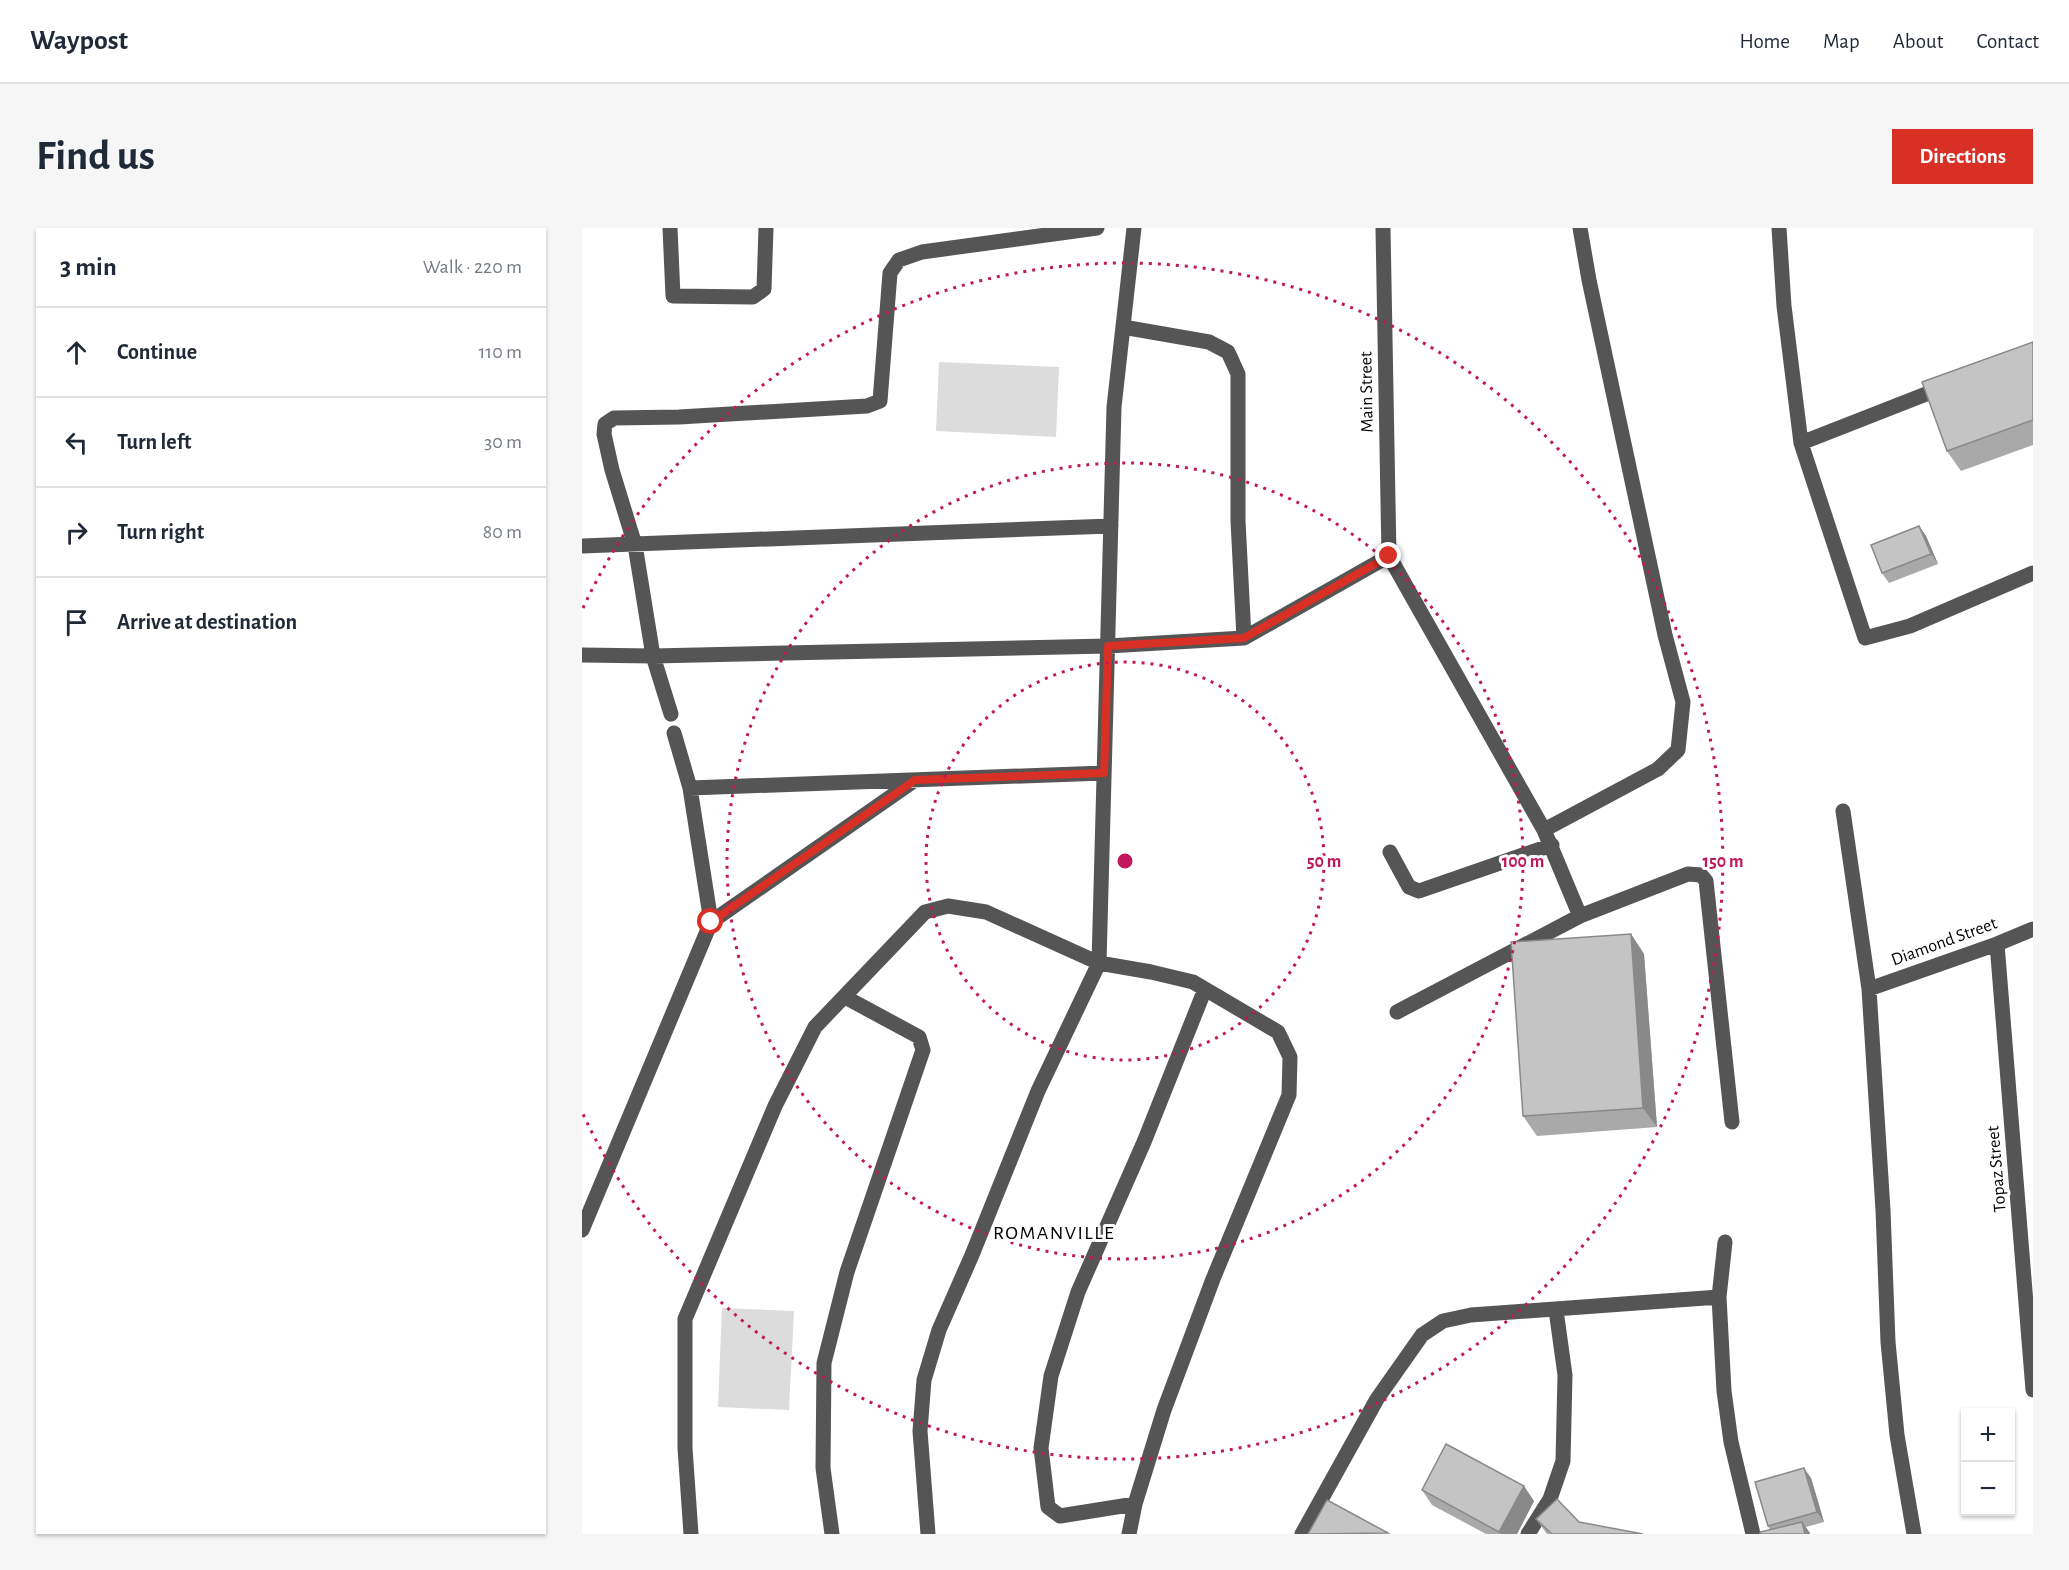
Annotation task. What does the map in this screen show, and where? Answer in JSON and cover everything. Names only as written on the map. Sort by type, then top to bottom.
[{"type":"street","points":[[670,228],[673,296],[753,297],[764,289],[766,228]]},
{"type":"street","points":[[671,714],[653,656],[635,544],[612,470],[604,434],[605,424],[614,418],[679,417],[867,406],[880,401],[890,273],[899,260],[922,252],[1097,228]]},
{"type":"street","points":[[928,1534],[920,1431],[924,1380],[939,1330],[1038,1091],[1099,963],[1114,407],[1134,228]]},
{"type":"street","name":"Main Street","points":[[1383,228],[1389,556]]},
{"type":"street","points":[[1544,830],[1658,769],[1678,750],[1683,702],[1660,612],[1580,228]]},
{"type":"street","points":[[1779,228],[1784,306],[1801,443],[1865,638],[1910,626],[2033,573]]},
{"type":"street","points":[[1123,327],[1209,342],[1227,352],[1238,374],[1238,521],[1244,638]]},
{"type":"street","points":[[1801,443],[1956,382]]},
{"type":"street","points":[[582,546],[1111,526]]},
{"type":"street","points":[[582,655],[653,656],[1108,646],[1244,638],[1389,556],[1552,845],[1580,916]]},
{"type":"street","points":[[582,1230],[711,922],[690,788],[674,733]]},
{"type":"street","points":[[690,788],[1104,773]]},
{"type":"street","points":[[711,922],[915,780]]},
{"type":"street","points":[[1843,811],[1869,989],[1883,1210],[1888,1342],[1897,1435],[1914,1534]]},
{"type":"street","points":[[1390,852],[1409,887],[1419,891],[1552,845]]},
{"type":"street","points":[[1397,1012],[1580,916],[1688,874],[1701,875],[1706,881],[1732,1122]]},
{"type":"street","points":[[691,1534],[686,1448],[685,1319],[711,1255],[775,1106],[815,1027],[925,912],[948,906],[986,912],[1099,963],[1193,982],[1278,1032],[1290,1057],[1289,1095],[1213,1279],[1164,1410],[1128,1534]]},
{"type":"street","name":"Diamond Street","points":[[1869,989],[2033,929]]},
{"type":"street","name":"Topaz Street","points":[[1997,944],[2032,1352],[2033,1390]]},
{"type":"street","points":[[1135,1504],[1060,1516],[1048,1507],[1041,1448],[1048,1396],[1051,1376],[1078,1292],[1143,1142],[1205,989]]},
{"type":"street","points":[[832,1534],[823,1468],[824,1363],[848,1272],[923,1050],[919,1036],[845,997]]},
{"type":"street","points":[[1725,1242],[1719,1298],[1724,1391],[1731,1442],[1753,1534]]},
{"type":"street","points":[[1302,1534],[1377,1399],[1422,1335],[1443,1321],[1472,1315],[1719,1298]]},
{"type":"street","points":[[1528,1534],[1550,1499],[1563,1461],[1565,1375],[1556,1310]]},
{"type":"shaded area","points":[[939,362],[1059,367],[1056,437],[936,431]]},
{"type":"shaded area","points":[[722,1308],[794,1311],[789,1410],[718,1407]]},
{"type":"building","points":[[2033,342],[2033,420],[1947,451],[1922,382]]},
{"type":"building","points":[[1919,526],[1931,554],[1882,573],[1871,545]]},
{"type":"building","points":[[1631,934],[1643,1108],[1523,1116],[1511,942]]},
{"type":"building","points":[[1446,1444],[1524,1486],[1499,1532],[1422,1490]]},
{"type":"building","points":[[1804,1468],[1817,1512],[1768,1526],[1755,1482]]},
{"type":"building","points":[[1557,1499],[1579,1522],[1643,1534],[1552,1534],[1536,1519]]},
{"type":"building","points":[[1327,1500],[1388,1533],[1308,1534]]},
{"type":"building","points":[[1802,1522],[1805,1534],[1760,1534],[1760,1532]]},
{"type":"district","name":"ROMANVILLE","points":[[1054,1232]]},
{"type":"route","points":[[711,922],[915,780],[1104,773],[1108,646],[1244,638],[1389,556]]}]
